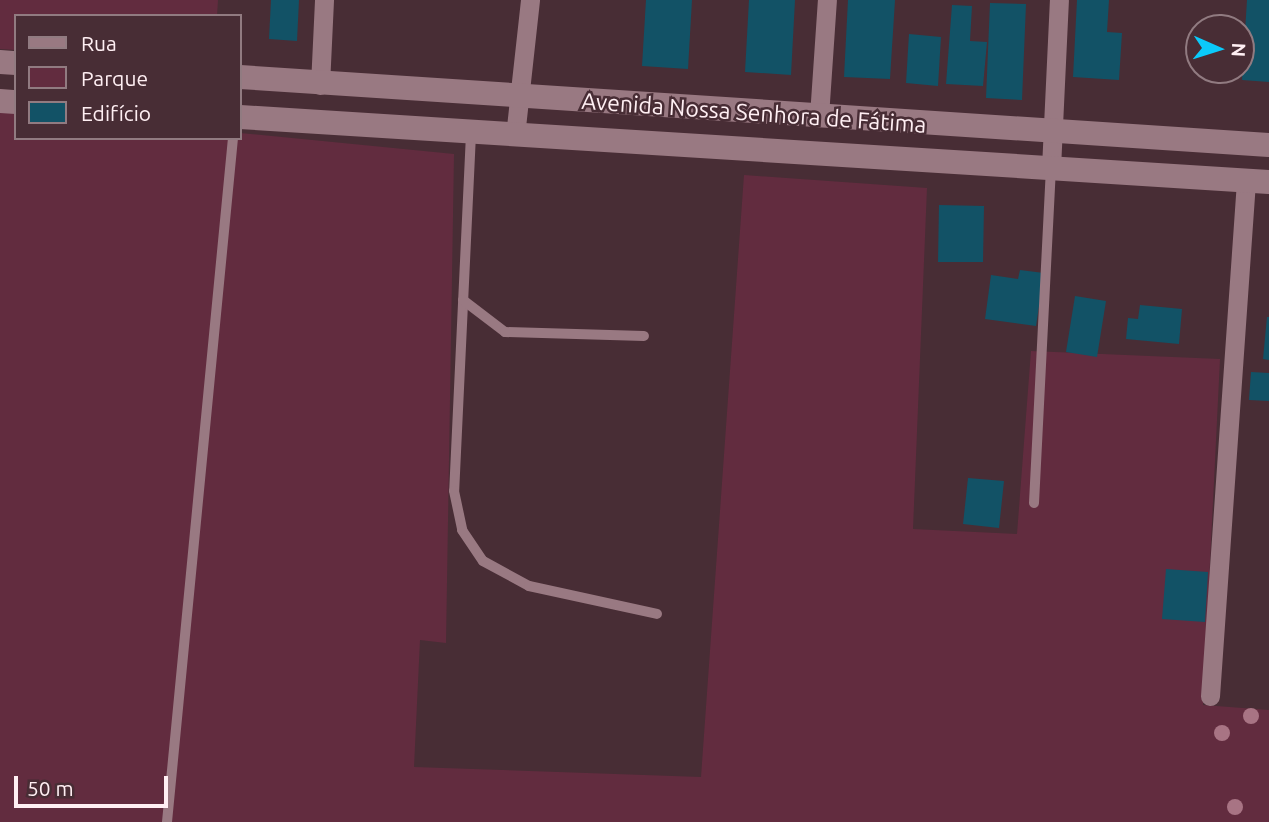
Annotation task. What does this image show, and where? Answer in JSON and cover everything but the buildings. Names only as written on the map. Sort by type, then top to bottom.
[{"type":"street","points":[[320,85],[324,0]]},
{"type":"street","points":[[515,136],[522,98],[530,0]]},
{"type":"street","points":[[817,154],[827,0]]},
{"type":"street","points":[[1051,169],[1059,0]]},
{"type":"street","name":"Avenida Nossa Senhora de Fátima","points":[[242,78],[1269,145]]},
{"type":"street","points":[[242,117],[471,134],[1257,181],[1210,696]]},
{"type":"lane","points":[[471,134],[454,491],[462,530],[483,561],[529,586],[657,614]]},
{"type":"lane","points":[[167,822],[233,140]]},
{"type":"lane","points":[[1034,503],[1051,169]]},
{"type":"lane","points":[[463,300],[505,332],[645,336]]},
{"type":"green space","points":[[0,0],[218,0],[217,14],[14,14],[14,50],[0,49]]},
{"type":"green space","points":[[0,111],[14,112],[14,140],[242,140],[242,133],[454,154],[446,643],[420,640],[414,767],[701,777],[744,175],[927,188],[913,529],[1017,534],[1031,351],[1220,359],[1203,705],[1269,710],[1269,822],[0,822]]}]
